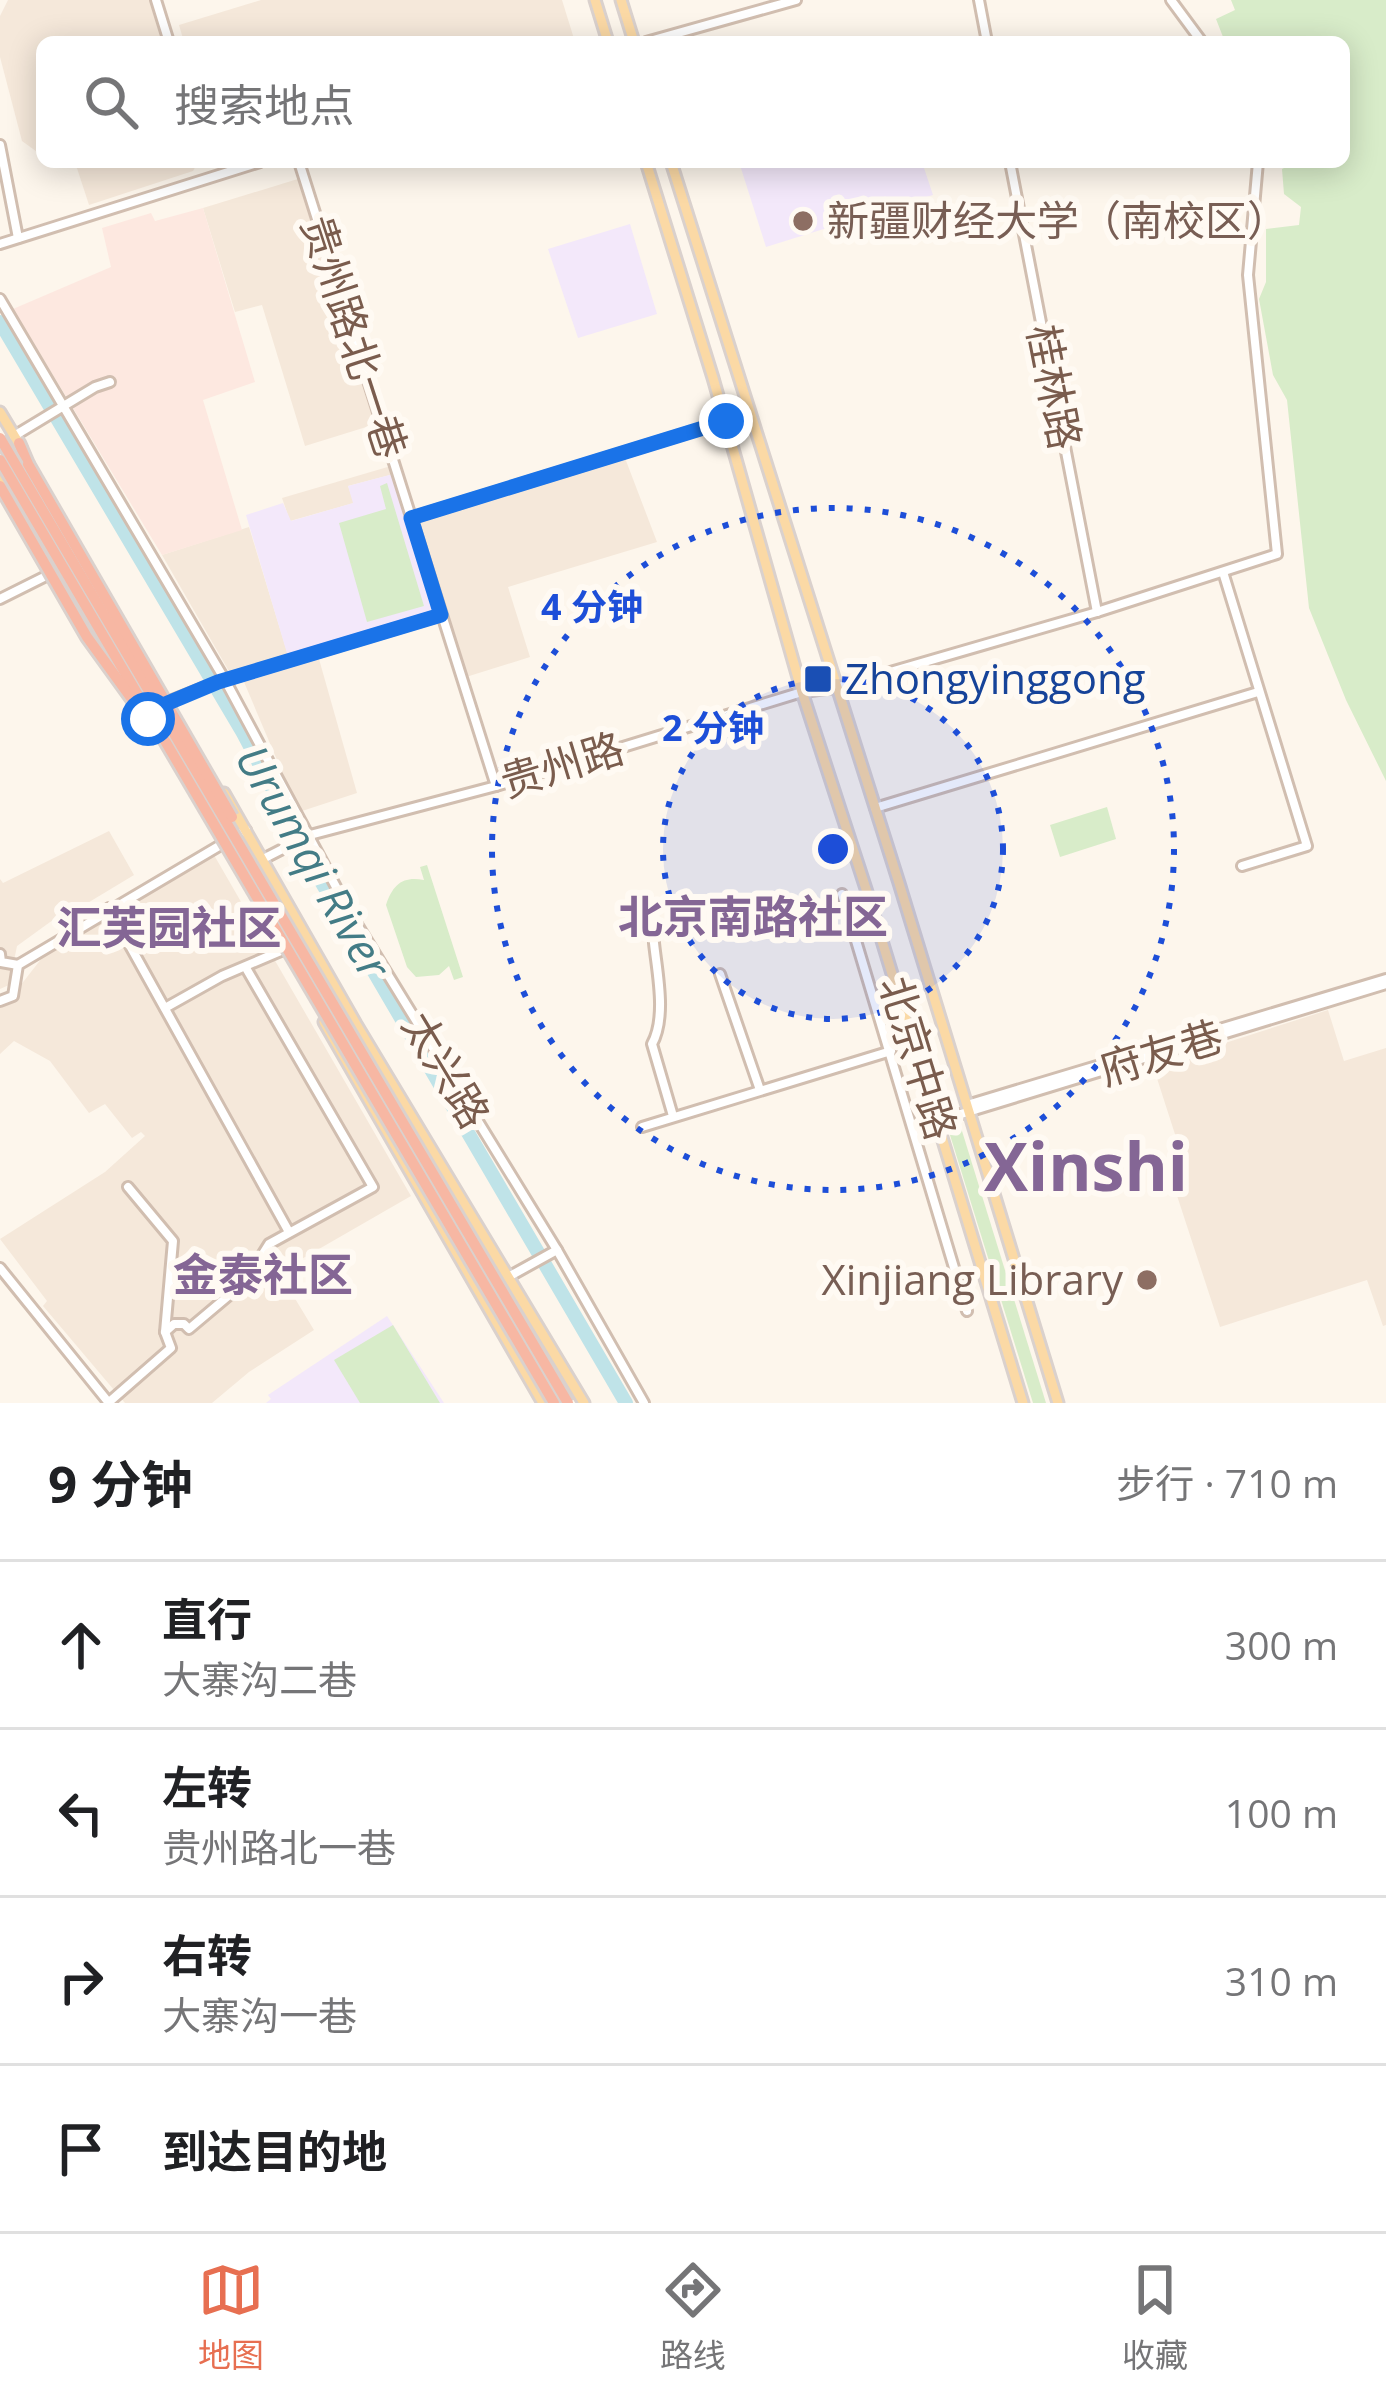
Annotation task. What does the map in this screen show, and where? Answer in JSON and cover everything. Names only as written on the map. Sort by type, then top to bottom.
[{"type":"highway","points":[[0,438],[242,834],[568,1403]]},
{"type":"highway","points":[[16,440],[242,834]]},
{"type":"highway","points":[[0,460],[554,1403]]},
{"type":"highway","points":[[0,486],[87,637],[167,744]]},
{"type":"main road","points":[[596,0],[606,36]]},
{"type":"main road","points":[[621,0],[632,36]]},
{"type":"main road","name":"北京中路","points":[[648,168],[802,692],[1023,1403]]},
{"type":"main road","name":"北京中路","points":[[673,168],[1058,1403]]},
{"type":"main road","points":[[0,412],[170,700],[242,834],[262,859],[584,1403]]},
{"type":"main road","points":[[0,474],[223,844],[543,1403]]},
{"type":"street","points":[[156,0],[167,36]]},
{"type":"street","points":[[667,36],[796,0]]},
{"type":"street","points":[[979,0],[986,36]]},
{"type":"street","points":[[1171,0],[1198,36]]},
{"type":"street","points":[[0,145],[18,238]]},
{"type":"street","points":[[209,168],[212,178]]},
{"type":"street","points":[[0,244],[242,168]]},
{"type":"street","name":"贵州路北一巷","points":[[301,168],[496,786]]},
{"type":"street","name":"桂林路","points":[[1011,168],[1097,612]]},
{"type":"street","name":"贵州路","points":[[238,872],[308,836],[496,786],[802,692],[835,688],[1097,612],[1277,554],[1248,275],[1257,168]]},
{"type":"street","name":"太兴路","points":[[0,299],[350,913],[644,1403]]},
{"type":"street","points":[[16,440],[110,382]]},
{"type":"street","points":[[411,518],[726,421]]},
{"type":"street","points":[[0,599],[56,572]]},
{"type":"street","points":[[1223,572],[1307,846],[1242,866]]},
{"type":"street","points":[[144,713],[217,682],[441,615]]},
{"type":"street","points":[[874,808],[1258,692]]},
{"type":"street","points":[[0,954],[1,962],[18,965],[242,834]]},
{"type":"street","points":[[842,894],[968,1311]]},
{"type":"street","points":[[110,908],[289,1232]]},
{"type":"street","points":[[653,943],[658,1017],[652,1044],[673,1116]]},
{"type":"street","points":[[164,1008],[284,950]]},
{"type":"street","points":[[0,1001],[13,996],[18,965]]},
{"type":"street","points":[[166,1332],[173,1324],[189,1329],[247,1281],[269,1244],[373,1187],[246,968]]},
{"type":"street","points":[[720,974],[760,1090]]},
{"type":"street","name":"府友巷","points":[[936,1118],[1386,981]]},
{"type":"street","points":[[642,1127],[891,1052]]},
{"type":"street","points":[[0,1268],[108,1403],[171,1348],[166,1332],[173,1240],[128,1187]]},
{"type":"street","points":[[510,1276],[555,1251]]},
{"type":"shaded area","points":[[8,0],[152,0],[163,36],[36,36],[36,151],[22,141],[0,57],[0,16]]},
{"type":"shaded area","points":[[261,0],[562,0],[573,36],[182,36],[179,25]]},
{"type":"shaded area","points":[[77,168],[195,168],[193,171],[89,205]]},
{"type":"shaded area","name":"新疆财经大学（南校区）","points":[[741,168],[924,168],[933,195],[766,247]]},
{"type":"shaded area","points":[[301,178],[376,424],[305,446],[262,305],[235,312],[203,208]]},
{"type":"shaded area","points":[[203,208],[255,382],[203,400],[242,530],[162,555],[13,309],[111,267],[102,228],[151,213],[155,221]]},
{"type":"shaded area","points":[[630,224],[657,314],[578,338],[548,249]]},
{"type":"shaded area","points":[[625,458],[657,542],[508,587],[530,657],[466,677],[418,521]]},
{"type":"shaded area","points":[[391,466],[394,474],[348,486],[354,503],[290,521],[282,498]]},
{"type":"shaded area","points":[[397,473],[441,615],[289,660],[246,515],[283,503],[291,521],[353,503],[348,486]]},
{"type":"shaded area","points":[[249,527],[288,655],[230,673],[162,555]]},
{"type":"shaded area","points":[[319,659],[357,793],[299,812],[244,682]]},
{"type":"shaded area","points":[[109,831],[134,875],[57,917],[17,946],[9,985],[0,989],[0,879],[3,883]]},
{"type":"shaded area","points":[[214,855],[411,1196],[279,1272],[314,1330],[249,1372],[212,1403],[125,1403],[43,1306],[47,1301],[0,1239],[105,1172],[145,1136],[141,1132],[132,1138],[105,1104],[89,1113],[50,1061],[14,1041],[0,1054],[0,1002],[13,995],[45,954]]},
{"type":"shaded area","points":[[1328,1010],[1344,1061],[1386,1048],[1386,1325],[1367,1280],[1220,1327],[1166,1162],[1182,1156],[1153,1066]]},
{"type":"shaded area","points":[[387,1316],[444,1403],[266,1403],[271,1399],[268,1395]]},
{"type":"green space","points":[[1231,0],[1386,0],[1386,781],[1346,700],[1309,608],[1287,400],[1273,375],[1259,299],[1266,282],[1266,229],[1299,225],[1301,207],[1284,194],[1282,169],[1350,168],[1350,36],[1223,36],[1216,19],[1235,10]]},
{"type":"green space","points":[[387,483],[424,606],[367,622],[339,523],[386,509],[380,486]]},
{"type":"green space","points":[[1107,807],[1116,839],[1060,857],[1050,825]]},
{"type":"green space","points":[[427,865],[463,977],[454,980],[449,966],[439,975],[416,977],[407,967],[386,905],[400,883],[424,880],[420,867]]},
{"type":"green space","points":[[958,1118],[1046,1403],[1033,1403],[946,1122]]},
{"type":"green space","points":[[393,1325],[440,1403],[360,1403],[334,1360]]},
{"type":"waterway","name":"Urumqi River","points":[[0,322],[243,733],[322,883],[626,1403]]},
{"type":"place","name":"新疆财经大学（南校区）","points":[[803,221]]},
{"type":"place","name":"Zhongyinggong","points":[[818,679]]},
{"type":"place","name":"Xinjiang Library","points":[[1147,1280]]},
{"type":"district","name":"北京南路社区","points":[[753,917]]},
{"type":"district","name":"汇芙园社区","points":[[169,928]]},
{"type":"district","name":"Xinshi","points":[[1086,1168]]},
{"type":"district","name":"金泰社区","points":[[263,1275]]},
{"type":"route","points":[[148,719],[144,713],[218,682],[441,615],[411,518],[726,421]]}]
